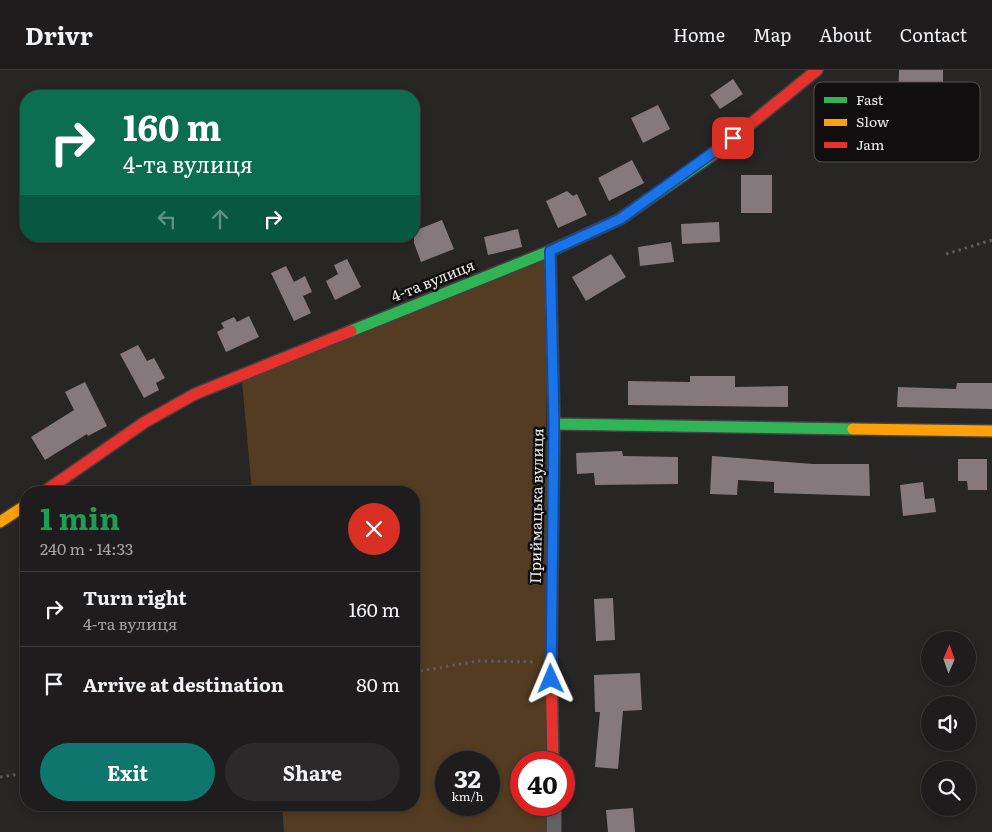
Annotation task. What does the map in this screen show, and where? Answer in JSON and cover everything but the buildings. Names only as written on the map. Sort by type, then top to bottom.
[{"type":"street","name":"4-та вулиця","points":[[53,486],[145,422],[195,394],[550,251],[620,219],[719,150],[817,70]]},
{"type":"street","name":"Приймацька вулиця","points":[[550,251],[554,424],[551,662],[553,751]]},
{"type":"street","points":[[554,424],[992,431]]},
{"type":"street","points":[[0,522],[20,509]]},
{"type":"street","points":[[554,816],[554,832]]},
{"type":"path","points":[[946,254],[992,240]]},
{"type":"path","points":[[420,671],[478,661],[551,662]]},
{"type":"path","points":[[0,777],[20,773]]},
{"type":"shaded area","points":[[546,260],[547,751],[510,751],[510,816],[549,816],[549,832],[284,832],[282,811],[420,811],[420,486],[251,486],[242,381]]},
{"type":"traffic: fast","points":[[351,331],[550,251],[620,219],[711,156]]},
{"type":"traffic: fast","points":[[554,424],[853,429]]},
{"type":"traffic: slow","points":[[550,251],[554,424],[553,498]]},
{"type":"traffic: slow","points":[[853,429],[992,431]]},
{"type":"traffic: slow","points":[[0,522],[20,509]]},
{"type":"traffic: jam","points":[[711,156],[817,70]]},
{"type":"traffic: jam","points":[[53,486],[145,422],[195,394],[351,331]]},
{"type":"traffic: jam","points":[[553,498],[551,662],[553,751]]},
{"type":"route","points":[[551,679],[554,424],[550,251],[620,219],[719,150],[733,138]]}]
